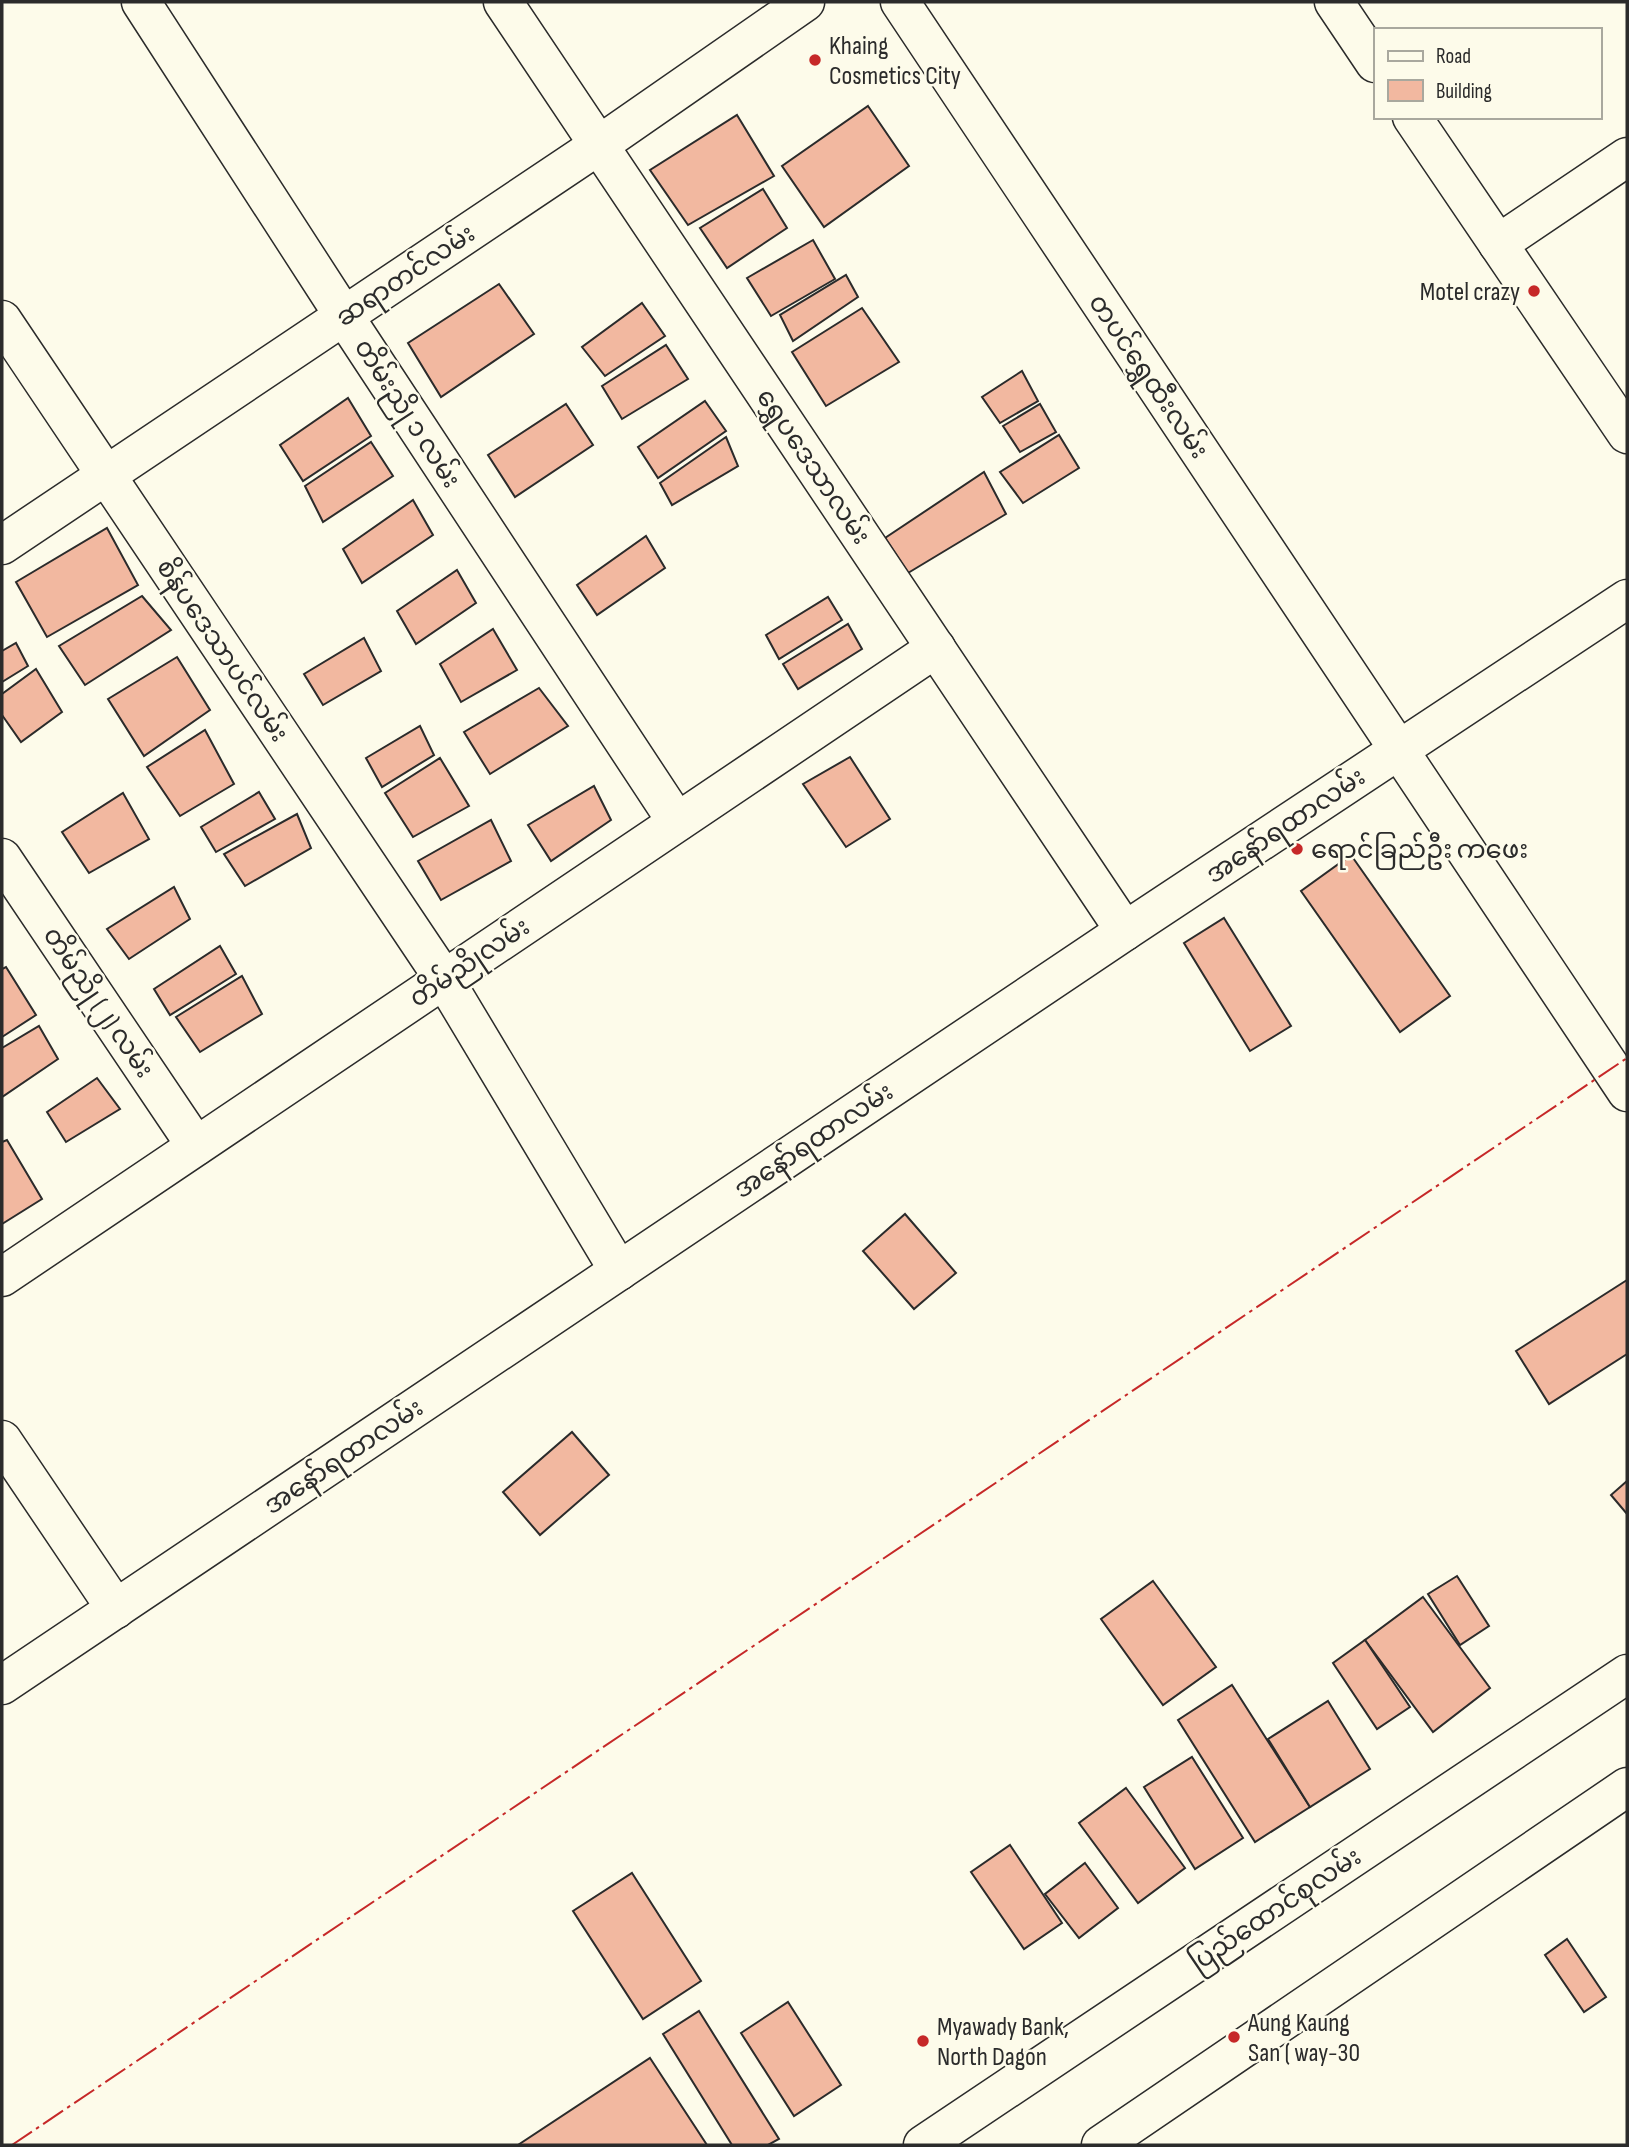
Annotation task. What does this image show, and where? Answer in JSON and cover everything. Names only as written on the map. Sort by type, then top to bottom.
[{"type":"street","name":"တိမ်းညို ၁ လမ်း","points":[[141,2],[677,821]]},
{"type":"street","name":"ရွှေပဒေသာလမ်း","points":[[503,2],[1125,931]]},
{"type":"street","name":"ဆရာတင်လမ်း","points":[[2,545],[599,145],[805,2]]},
{"type":"street","name":"တပင်ရွှေထီးလမ်း","points":[[900,2],[1627,1092]]},
{"type":"street","points":[[1334,2],[1374,61]]},
{"type":"street","points":[[1413,119],[1627,434]]},
{"type":"street","points":[[1498,244],[1627,157]]},
{"type":"street","name":"စိန်ပဒေသာပင်လမ်း","points":[[2,320],[444,979],[619,1271]]},
{"type":"street","name":"အနော်ရထာလမ်း","points":[[2,1685],[1125,931],[1627,599]]},
{"type":"street","name":"တိမ်ညိုလမ်း","points":[[2,1277],[936,648]]},
{"type":"street","name":"တိမ်ညို (၂) လမ်း","points":[[2,858],[196,1146]]},
{"type":"street","points":[[2,1440],[116,1609]]},
{"type":"street","name":"ပြည်ထောင်စုလမ်း","points":[[923,2145],[1627,1674]]},
{"type":"street","points":[[1101,2145],[1627,1787]]},
{"type":"building","points":[[868,106],[909,166],[824,227],[782,166]]},
{"type":"building","points":[[737,115],[774,176],[688,225],[650,170]]},
{"type":"building","points":[[763,189],[787,228],[727,268],[700,228]]},
{"type":"building","points":[[813,240],[835,279],[771,316],[747,278]]},
{"type":"building","points":[[846,275],[858,297],[793,341],[780,315]]},
{"type":"building","points":[[499,284],[534,334],[441,397],[408,343]]},
{"type":"building","points":[[642,303],[665,336],[605,376],[582,347]]},
{"type":"building","points":[[862,308],[899,362],[826,406],[792,352]]},
{"type":"building","points":[[666,345],[688,379],[622,419],[602,386]]},
{"type":"building","points":[[1022,371],[1038,401],[1000,423],[982,397]]},
{"type":"building","points":[[348,398],[371,436],[303,481],[280,445]]},
{"type":"building","points":[[705,401],[726,431],[658,478],[638,447]]},
{"type":"building","points":[[566,404],[593,445],[515,497],[488,455]]},
{"type":"building","points":[[1040,404],[1056,432],[1020,452],[1003,426]]},
{"type":"building","points":[[1059,435],[1079,468],[1023,503],[1000,472]]},
{"type":"building","points":[[726,437],[738,466],[672,505],[660,483]]},
{"type":"building","points":[[371,442],[393,476],[323,522],[305,486]]},
{"type":"building","points":[[984,472],[1006,514],[908,573],[885,538]]},
{"type":"building","points":[[413,500],[433,535],[362,583],[343,549]]},
{"type":"building","points":[[107,528],[138,585],[47,637],[16,582]]},
{"type":"building","points":[[646,536],[665,568],[597,615],[577,585]]},
{"type":"building","points":[[457,570],[476,603],[416,644],[397,611]]},
{"type":"building","points":[[142,596],[171,630],[85,685],[59,646]]},
{"type":"building","points":[[828,597],[842,620],[779,659],[766,635]]},
{"type":"building","points":[[848,624],[862,649],[798,689],[783,664]]},
{"type":"building","points":[[493,629],[517,670],[461,702],[440,664]]},
{"type":"building","points":[[364,638],[381,671],[323,705],[304,674]]},
{"type":"building","points":[[16,643],[28,666],[2,682],[2,651]]},
{"type":"building","points":[[177,657],[210,710],[144,756],[108,699]]},
{"type":"building","points":[[36,669],[62,712],[21,742],[2,715],[2,694]]},
{"type":"building","points":[[539,688],[568,726],[490,774],[464,732]]},
{"type":"building","points":[[420,726],[434,755],[382,787],[366,758]]},
{"type":"building","points":[[205,730],[234,784],[180,816],[147,767]]},
{"type":"building","points":[[850,757],[890,819],[846,847],[803,784]]},
{"type":"building","points":[[440,758],[469,806],[413,837],[385,793]]},
{"type":"building","points":[[594,786],[611,820],[551,861],[528,825]]},
{"type":"building","points":[[259,792],[275,819],[216,852],[201,827]]},
{"type":"building","points":[[123,793],[149,839],[89,873],[62,832]]},
{"type":"building","points":[[297,814],[311,848],[245,886],[224,854]]},
{"type":"building","points":[[491,820],[511,861],[441,900],[418,861]]},
{"type":"building","points":[[1351,855],[1450,996],[1400,1032],[1301,891]]},
{"type":"building","points":[[174,887],[190,919],[129,959],[107,929]]},
{"type":"building","points":[[1224,918],[1291,1026],[1250,1051],[1184,943]]},
{"type":"building","points":[[220,946],[236,974],[170,1015],[154,989]]},
{"type":"building","points":[[6,967],[36,1015],[2,1037],[2,969]]},
{"type":"building","points":[[242,976],[262,1014],[200,1052],[176,1017]]},
{"type":"building","points":[[39,1026],[58,1059],[2,1097],[2,1048]]},
{"type":"building","points":[[97,1078],[120,1109],[66,1142],[47,1112]]},
{"type":"building","points":[[7,1140],[42,1199],[2,1224],[2,1142]]},
{"type":"building","points":[[905,1214],[956,1273],[914,1309],[863,1251]]},
{"type":"building","points":[[1627,1280],[1627,1354],[1549,1404],[1516,1351]]},
{"type":"building","points":[[572,1432],[609,1475],[540,1535],[503,1492]]},
{"type":"building","points":[[1627,1481],[1627,1514],[1611,1495]]},
{"type":"building","points":[[1457,1576],[1489,1626],[1460,1645],[1428,1594]]},
{"type":"building","points":[[1153,1581],[1216,1667],[1163,1705],[1101,1619]]},
{"type":"building","points":[[1423,1597],[1490,1688],[1433,1732],[1365,1640]]},
{"type":"building","points":[[1365,1640],[1410,1707],[1377,1729],[1333,1663]]},
{"type":"building","points":[[1232,1685],[1310,1807],[1255,1842],[1178,1720]]},
{"type":"building","points":[[1328,1701],[1370,1769],[1310,1807],[1268,1739]]},
{"type":"building","points":[[1192,1757],[1243,1838],[1195,1869],[1144,1787]]},
{"type":"building","points":[[1126,1788],[1185,1868],[1138,1903],[1079,1823]]},
{"type":"building","points":[[1010,1845],[1062,1923],[1024,1949],[971,1872]]},
{"type":"building","points":[[1085,1863],[1118,1908],[1079,1938],[1045,1894]]},
{"type":"building","points":[[632,1873],[701,1981],[643,2019],[573,1911]]},
{"type":"building","points":[[1567,1939],[1606,1997],[1584,2012],[1545,1955]]},
{"type":"building","points":[[788,2002],[841,2085],[794,2116],[741,2033]]},
{"type":"building","points":[[699,2011],[779,2139],[768,2145],[732,2145],[663,2034]]},
{"type":"building","points":[[650,2058],[707,2145],[518,2145]]},
{"type":"power","points":[[12,2145],[1627,1058]]},
{"type":"place","name":"Khaing Cosmetics City","points":[[815,60]]},
{"type":"place","name":"Motel crazy","points":[[1534,291]]},
{"type":"place","name":"ရောင်ခြည်ဦး ကဖေး","points":[[1297,849]]},
{"type":"place","name":"Aung Kaung San ( way-30","points":[[1234,2037]]},
{"type":"place","name":"Myawady Bank, North Dagon","points":[[923,2041]]}]
